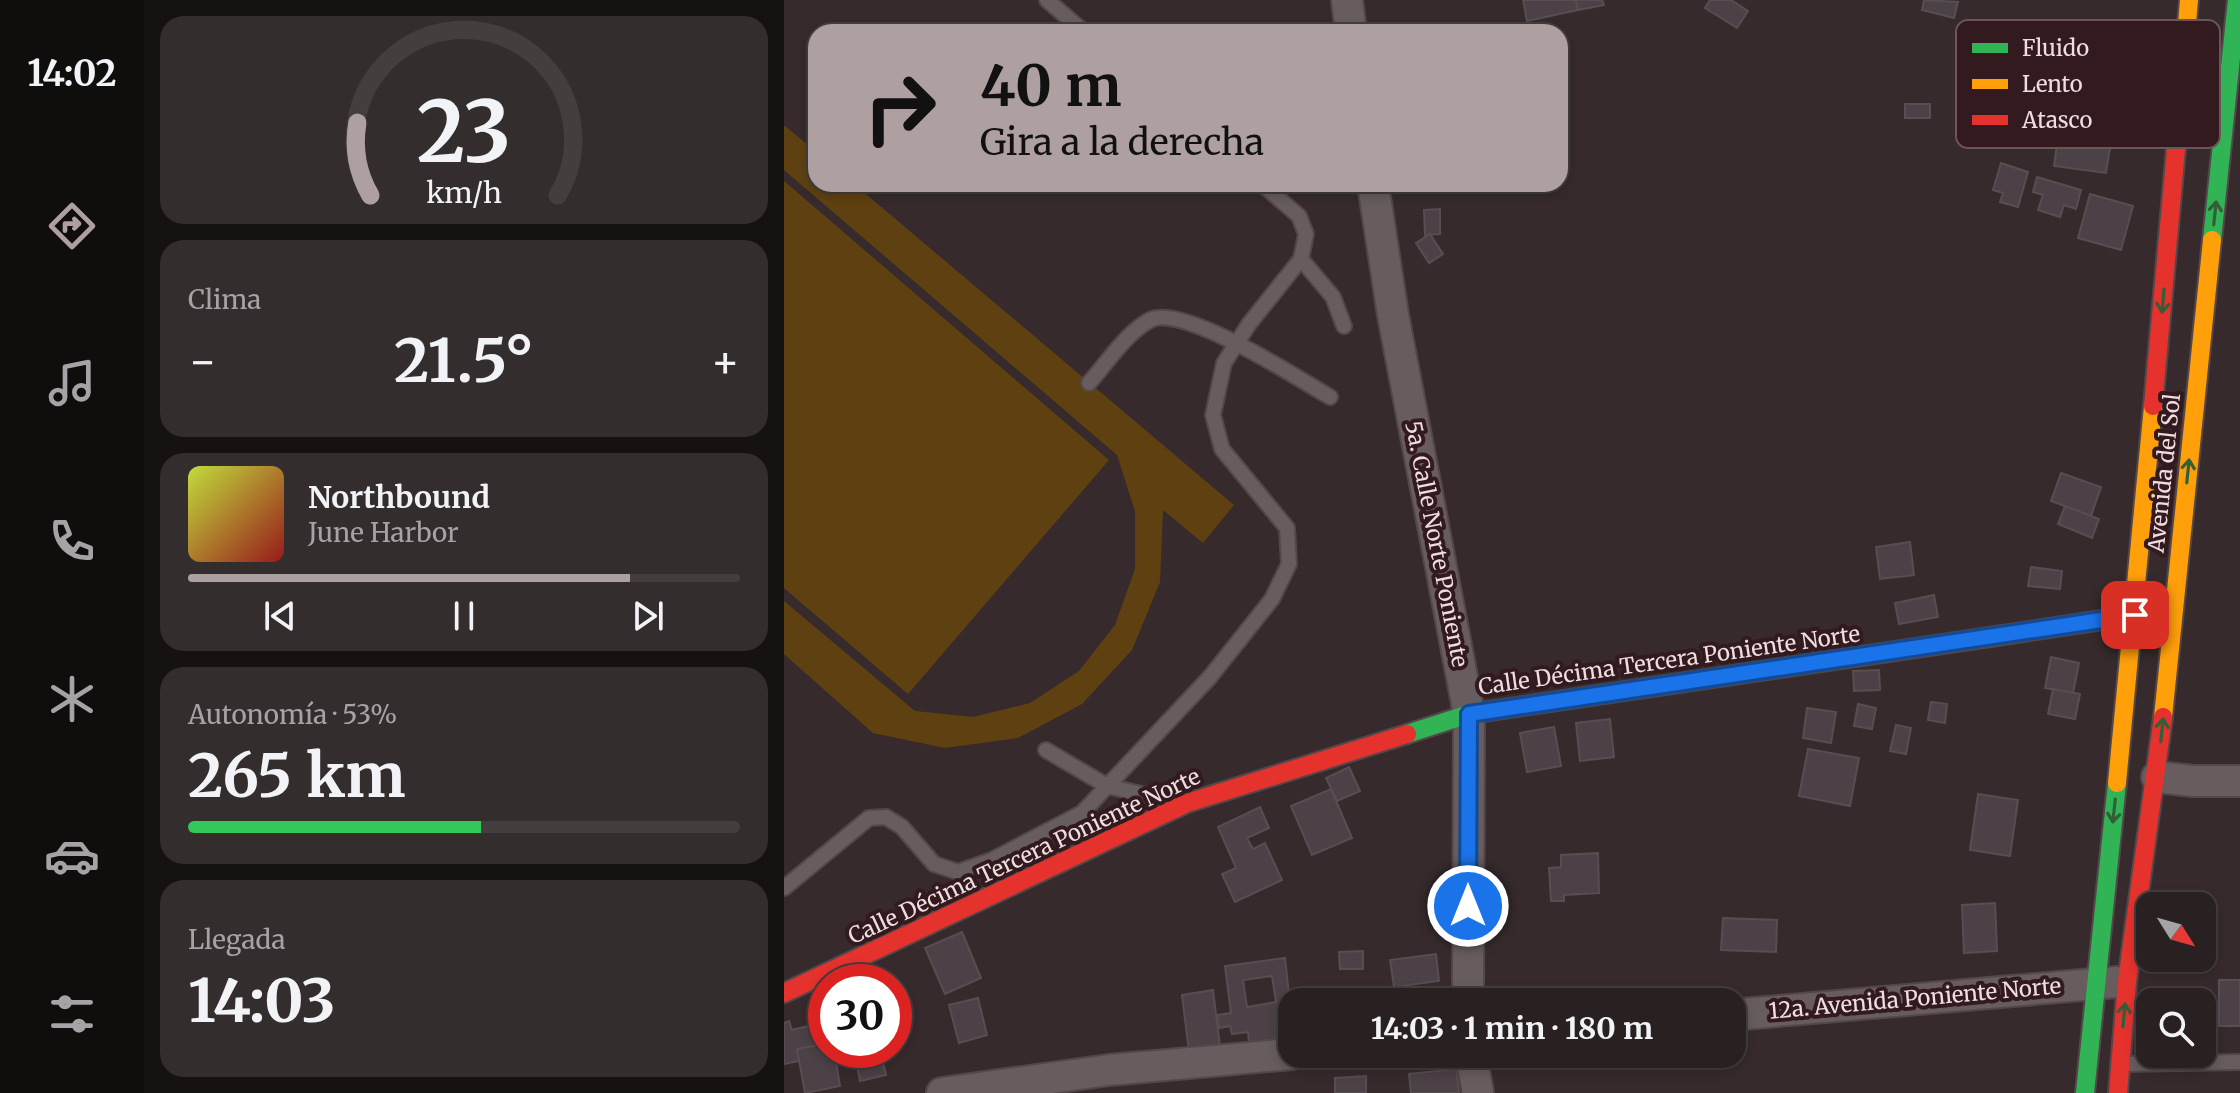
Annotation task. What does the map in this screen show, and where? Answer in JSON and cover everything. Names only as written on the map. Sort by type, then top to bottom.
[{"type":"main road","name":"Avenida del Sol","points":[[2187,20],[2189,0]]},
{"type":"main road","name":"Avenida del Sol","points":[[2085,1093],[2157,777],[2237,0]]},
{"type":"main road","name":"Avenida del Sol","points":[[2118,1093],[2120,1064],[2112,982],[2135,615],[2176,148]]},
{"type":"main road","name":"Calle Décima Tercera Poniente Norte","points":[[784,993],[1187,803],[1469,714],[2135,615]]},
{"type":"street","points":[[1347,0],[1350,24]]},
{"type":"street","name":"5a. Calle Norte Poniente","points":[[1374,192],[1393,315],[1469,714],[1468,988]]},
{"type":"street","points":[[2157,777],[2240,781]]},
{"type":"street","name":"12a. Avenida Poniente Norte","points":[[1746,1014],[2112,982]]},
{"type":"street","points":[[942,1093],[1110,1082],[1278,1056]]},
{"type":"street","points":[[1474,1068],[1478,1093]]},
{"type":"lane","points":[[1047,0],[1075,24]]},
{"type":"lane","points":[[784,888],[869,818],[886,817],[902,827],[934,864],[958,872],[992,860],[1082,813],[1210,677],[1272,599],[1289,564],[1287,528],[1222,449],[1213,415],[1224,363],[1301,259],[1306,234],[1299,216],[1271,192]]},
{"type":"lane","points":[[1301,259],[1333,297],[1344,326]]},
{"type":"lane","points":[[1089,383],[1131,336],[1152,319],[1167,317],[1191,323],[1236,344],[1330,397]]},
{"type":"lane","points":[[1046,750],[1107,786],[1142,797],[1187,803]]},
{"type":"lane","points":[[2120,1064],[2240,1062]]},
{"type":"shaded area","points":[[784,125],[808,145],[808,191],[784,170]]},
{"type":"shaded area","points":[[784,181],[1109,460],[908,694],[784,588]]},
{"type":"shaded area","points":[[810,192],[863,192],[1234,505],[1203,543],[1163,510],[1160,582],[1132,650],[1082,704],[1018,738],[945,748],[873,733],[784,654],[784,601],[915,711],[973,717],[1030,703],[1079,671],[1115,625],[1135,569],[1135,511],[1117,455]]},
{"type":"building","points":[[1523,0],[1576,0],[1578,10],[1527,21]]},
{"type":"building","points":[[1576,0],[1602,0],[1604,5],[1578,10]]},
{"type":"building","points":[[1710,0],[1731,0],[1748,11],[1737,28],[1705,8]]},
{"type":"building","points":[[1924,0],[1958,2],[1954,18],[1922,10]]},
{"type":"building","points":[[1905,104],[1930,104],[1930,118],[1905,118]]},
{"type":"building","points":[[2056,148],[2110,148],[2106,173],[2054,166]]},
{"type":"building","points":[[2001,163],[2028,172],[2018,207],[2000,202],[2003,193],[1993,190]]},
{"type":"building","points":[[2037,177],[2081,190],[2076,209],[2064,205],[2060,217],[2038,210],[2043,195],[2033,192]]},
{"type":"building","points":[[2090,194],[2133,206],[2121,250],[2078,238]]},
{"type":"building","points":[[1440,209],[1440,234],[1425,235],[1424,210]]},
{"type":"building","points":[[1430,234],[1443,254],[1429,263],[1416,243]]},
{"type":"building","points":[[2061,473],[2101,487],[2091,516],[2051,501]]},
{"type":"building","points":[[2065,506],[2099,519],[2092,538],[2058,524]]},
{"type":"building","points":[[1910,542],[1914,575],[1880,579],[1876,547]]},
{"type":"building","points":[[2031,567],[2062,571],[2060,589],[2028,586]]},
{"type":"building","points":[[1934,595],[1938,617],[1899,624],[1895,603]]},
{"type":"building","points":[[2051,657],[2079,663],[2073,693],[2045,688]]},
{"type":"building","points":[[1879,670],[1880,690],[1854,691],[1853,671]]},
{"type":"building","points":[[2053,689],[2080,694],[2075,719],[2048,714]]},
{"type":"building","points":[[1931,702],[1947,704],[1945,723],[1928,720]]},
{"type":"building","points":[[1858,704],[1876,708],[1872,729],[1854,726]]},
{"type":"building","points":[[1807,708],[1836,712],[1831,743],[1803,738]]},
{"type":"building","points":[[1610,719],[1614,757],[1580,761],[1576,723]]},
{"type":"building","points":[[1896,725],[1911,728],[1906,754],[1890,751]]},
{"type":"building","points":[[1554,727],[1561,766],[1527,772],[1520,733]]},
{"type":"building","points":[[1808,749],[1859,758],[1850,806],[1799,796]]},
{"type":"building","points":[[1349,767],[1360,791],[1337,801],[1326,778]]},
{"type":"building","points":[[1331,789],[1352,838],[1312,855],[1291,806]]},
{"type":"building","points":[[1978,794],[2018,800],[2010,856],[1970,850]]},
{"type":"building","points":[[1260,807],[1269,828],[1247,838],[1253,849],[1265,843],[1282,880],[1235,902],[1222,874],[1236,868],[1218,827]]},
{"type":"building","points":[[1598,853],[1599,893],[1564,895],[1564,901],[1551,901],[1549,868],[1561,867],[1561,855]]},
{"type":"building","points":[[1995,903],[1997,951],[1964,953],[1962,905]]},
{"type":"building","points":[[1723,918],[1777,920],[1776,952],[1721,950]]},
{"type":"building","points":[[962,932],[981,978],[945,994],[925,948]]},
{"type":"building","points":[[1363,951],[1363,969],[1340,969],[1339,952]]},
{"type":"building","points":[[1436,954],[1439,981],[1394,987],[1390,960]]},
{"type":"building","points":[[1285,958],[1288,988],[1278,988],[1278,1039],[1249,1043],[1248,1032],[1232,1034],[1230,1026],[1219,1028],[1217,1015],[1231,1013],[1225,966]],"holes":[[[1272,976],[1276,1002],[1247,1007],[1243,980]]]},
{"type":"building","points":[[2219,980],[2240,980],[2240,1026],[2219,1026]]},
{"type":"building","points":[[1213,990],[1220,1047],[1189,1052],[1182,995]]},
{"type":"building","points":[[978,998],[987,1035],[959,1043],[949,1005]]},
{"type":"building","points":[[789,1021],[792,1030],[808,1026],[808,1047],[797,1049],[799,1061],[784,1064],[784,1023]]},
{"type":"building","points":[[808,1047],[808,1068],[837,1068],[840,1086],[805,1093],[797,1049]]},
{"type":"building","points":[[857,1068],[884,1068],[886,1075],[860,1081]]},
{"type":"building","points":[[1456,1069],[1459,1093],[1411,1093],[1409,1074]]},
{"type":"building","points":[[1366,1076],[1366,1093],[1335,1093],[1335,1078]]},
{"type":"traffic: fast","points":[[2212,240],[2237,0]]},
{"type":"traffic: fast","points":[[1407,734],[1469,714],[1990,637]]},
{"type":"traffic: fast","points":[[2085,1093],[2117,783]]},
{"type":"traffic: slow","points":[[2187,20],[2189,0]]},
{"type":"traffic: slow","points":[[2163,717],[2212,240]]},
{"type":"traffic: slow","points":[[2117,783],[2153,406]]},
{"type":"traffic: jam","points":[[2153,406],[2176,148]]},
{"type":"traffic: jam","points":[[1990,637],[2135,615]]},
{"type":"traffic: jam","points":[[2118,1093],[2127,982],[2163,717]]},
{"type":"traffic: jam","points":[[784,993],[1187,803],[1407,734]]},
{"type":"route","points":[[1468,906],[1469,714],[2135,615]]}]
